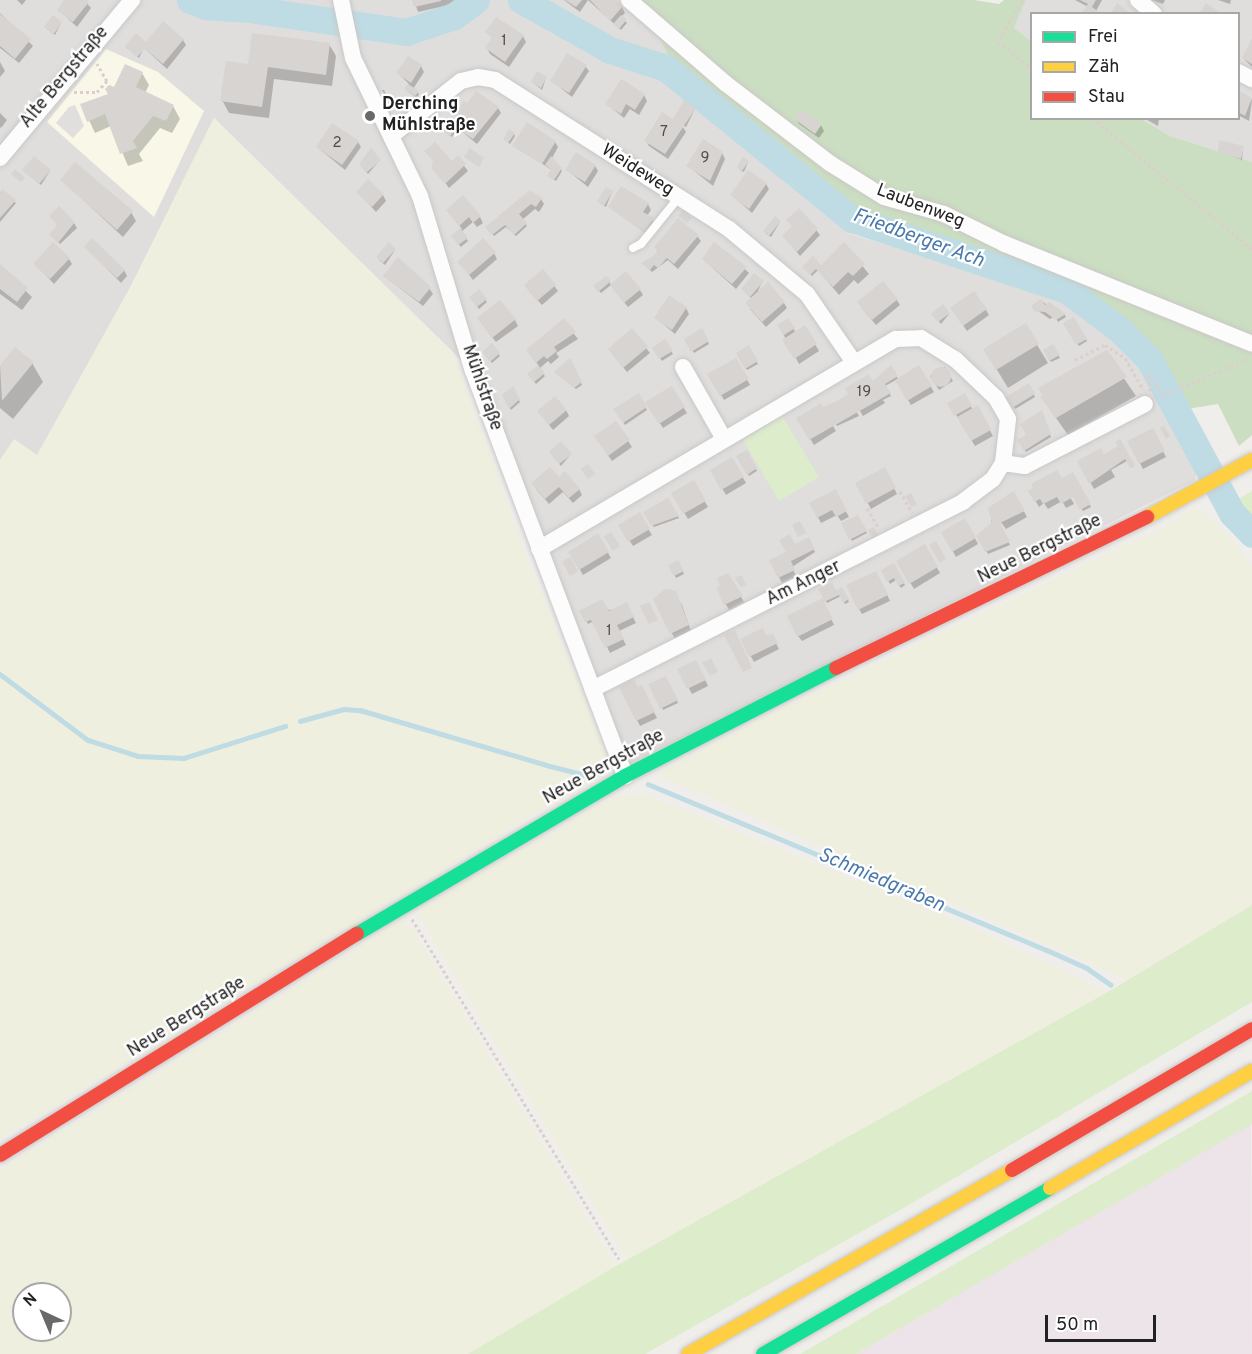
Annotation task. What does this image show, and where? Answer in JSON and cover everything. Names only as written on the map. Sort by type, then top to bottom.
[{"type":"main road","name":"Neue Bergstraße","points":[[0,1155],[404,905],[625,776],[754,708],[1204,489],[1252,460]]},
{"type":"main road","points":[[688,1354],[923,1223],[1252,1029]]},
{"type":"main road","points":[[763,1354],[1252,1071]]},
{"type":"street","name":"Alte Bergstraße","points":[[0,158],[132,0]]},
{"type":"street","name":"Laubenweg","points":[[629,0],[734,89],[831,164],[884,197],[944,214],[1005,244],[1252,344]]},
{"type":"street","points":[[1138,0],[1152,12]]},
{"type":"street","name":"Mühlstraße","points":[[343,7],[353,58],[420,196],[473,372],[625,776]]},
{"type":"street","name":"Weideweg","points":[[392,136],[461,81],[478,77],[495,80],[729,229],[794,281],[819,309],[853,361]]},
{"type":"street","points":[[539,549],[853,361],[896,339],[912,336],[955,358],[1003,408],[1008,432],[1003,463],[1025,466],[1147,403]]},
{"type":"street","points":[[683,367],[724,439]]},
{"type":"street","name":"Am Anger","points":[[592,689],[919,526],[979,491],[1003,463]]},
{"type":"lane","points":[[633,248],[641,244],[679,197]]},
{"type":"path","points":[[1022,0],[998,42],[1030,67]]},
{"type":"path","points":[[61,84],[71,92],[96,92],[107,81],[89,50]]},
{"type":"path","points":[[1094,120],[1252,249]]},
{"type":"path","points":[[1075,360],[1105,345],[1125,358],[1147,403]]},
{"type":"path","points":[[1147,403],[1148,374],[1164,395],[1214,370],[1252,359]]},
{"type":"path","points":[[900,491],[919,526]]},
{"type":"path","points":[[867,508],[886,543]]},
{"type":"path","points":[[404,905],[619,1259]]},
{"type":"shaded area","points":[[0,0],[641,0],[679,78],[707,114],[848,233],[975,273],[1065,295],[1125,338],[1198,467],[1195,480],[622,768],[473,372],[214,118],[132,284],[37,456],[14,440],[0,460]]},
{"type":"shaded area","points":[[1026,0],[1252,0],[1252,162],[1170,136],[1143,120],[1240,120],[1240,12],[1030,12],[1030,40],[1014,28]]},
{"type":"shaded area","points":[[106,49],[158,72],[204,111],[154,217],[47,122]]},
{"type":"shaded area","points":[[75,105],[84,126],[73,138],[56,123],[69,107]]},
{"type":"shaded area","points":[[1251,1123],[1252,1354],[856,1354]]},
{"type":"green space","points":[[641,0],[974,0],[999,4],[1004,0],[1026,0],[1014,28],[1030,40],[1030,120],[1143,120],[1170,136],[1252,162],[1252,435],[1239,446],[1218,404],[1187,409],[1168,372],[1150,348],[1068,283],[854,212],[679,78]]},
{"type":"green space","points":[[214,118],[453,352],[526,556],[606,752],[608,769],[0,1139],[0,460],[14,439],[37,455],[132,284]]},
{"type":"green space","points":[[782,416],[819,477],[779,501],[743,440]]},
{"type":"green space","points":[[1252,491],[1252,523],[1232,503]]},
{"type":"green space","points":[[1195,507],[1229,535],[1252,566],[1252,905],[1128,980],[656,774],[764,717],[1166,526]]},
{"type":"green space","points":[[644,794],[957,921],[1108,992],[627,1260],[419,916],[422,906],[614,797]]},
{"type":"green space","points":[[1252,905],[1252,1002],[914,1202],[645,1354],[468,1354],[616,1266],[1108,992]]},
{"type":"green space","points":[[398,922],[412,928],[616,1266],[468,1354],[0,1354],[0,1170]]},
{"type":"green space","points":[[1252,1091],[1252,1124],[856,1354],[800,1354]]},
{"type":"building","points":[[64,0],[87,0],[89,2],[73,22],[57,10]]},
{"type":"building","points":[[412,0],[441,0],[441,1],[414,7]]},
{"type":"building","points":[[565,0],[582,0],[576,7]]},
{"type":"building","points":[[590,0],[616,0],[623,6],[610,21]]},
{"type":"building","points":[[1080,0],[1096,0],[1092,7],[1099,12],[1082,12],[1088,4]]},
{"type":"building","points":[[1117,3],[1128,12],[1111,12]]},
{"type":"building","points":[[1206,3],[1219,12],[1200,12]]},
{"type":"building","points":[[0,14],[31,39],[15,59],[0,46]]},
{"type":"building","points":[[53,15],[62,22],[54,34],[44,27]]},
{"type":"building","points":[[621,15],[627,19],[619,29],[613,24]]},
{"type":"building","points":[[496,17],[524,35],[505,62],[485,48],[492,37],[485,32]]},
{"type":"building","points":[[163,21],[184,39],[163,64],[145,49],[137,57],[125,46],[136,33],[146,42]]},
{"type":"building","points":[[252,33],[330,43],[326,75],[268,67],[262,107],[220,101],[226,61],[248,64]]},
{"type":"building","points":[[1252,38],[1252,64],[1242,58]]},
{"type":"building","points":[[567,53],[587,65],[569,93],[550,81]]},
{"type":"building","points":[[408,56],[422,65],[411,83],[396,73]]},
{"type":"building","points":[[125,64],[143,72],[136,87],[174,105],[166,121],[153,116],[133,141],[137,148],[120,154],[105,114],[87,122],[80,104],[108,94],[105,89],[109,85],[114,87]]},
{"type":"building","points":[[537,71],[547,77],[541,88],[531,82]]},
{"type":"building","points":[[621,79],[645,94],[635,110],[626,104],[621,114],[605,104]]},
{"type":"building","points":[[408,84],[419,91],[415,96],[404,89]]},
{"type":"building","points":[[476,91],[499,107],[473,139],[452,125],[463,100],[467,103]]},
{"type":"building","points":[[1240,91],[1252,98],[1245,116],[1240,113]]},
{"type":"building","points":[[684,100],[696,108],[665,154],[644,141],[662,112],[673,119]]},
{"type":"building","points":[[801,109],[822,124],[815,134],[794,119]]},
{"type":"building","points":[[444,121],[456,129],[450,136],[439,128]]},
{"type":"building","points":[[527,122],[556,141],[542,164],[512,146]]},
{"type":"building","points":[[332,123],[359,141],[342,165],[316,147]]},
{"type":"building","points":[[509,129],[515,133],[508,143],[503,140]]},
{"type":"building","points":[[703,139],[723,152],[710,181],[686,166]]},
{"type":"building","points":[[1219,140],[1244,146],[1241,159],[1218,152]]},
{"type":"building","points":[[435,142],[452,161],[458,155],[466,164],[445,184],[432,169],[433,161],[424,151]]},
{"type":"building","points":[[371,148],[381,160],[366,173],[359,164]]},
{"type":"building","points":[[470,148],[484,158],[479,167],[464,157]]},
{"type":"building","points":[[576,152],[596,165],[585,182],[565,170]]},
{"type":"building","points":[[34,156],[51,170],[39,184],[22,170]]},
{"type":"building","points":[[551,156],[562,168],[554,180],[547,176],[551,169],[545,165]]},
{"type":"building","points":[[743,157],[749,161],[742,171],[737,167]]},
{"type":"building","points":[[75,162],[133,211],[117,230],[60,180]]},
{"type":"building","points":[[15,169],[25,178],[21,182],[11,174]]},
{"type":"building","points":[[748,170],[767,183],[749,209],[730,195]]},
{"type":"building","points":[[368,179],[384,194],[372,207],[356,192]]},
{"type":"building","points":[[621,186],[649,203],[643,212],[654,218],[644,232],[608,207]]},
{"type":"building","points":[[606,187],[613,191],[604,206],[597,201]]},
{"type":"building","points":[[2,189],[16,200],[0,218],[0,192]]},
{"type":"building","points":[[530,190],[542,198],[536,207],[531,204],[519,214],[527,223],[514,235],[505,225],[492,235],[485,227]]},
{"type":"building","points":[[463,195],[481,216],[473,223],[469,217],[459,226],[446,210]]},
{"type":"building","points":[[59,206],[75,222],[58,243],[49,234],[58,225],[49,216]]},
{"type":"building","points":[[799,208],[818,229],[797,252],[782,236],[792,226],[786,220]]},
{"type":"building","points":[[683,210],[692,218],[687,223],[678,216]]},
{"type":"building","points":[[775,216],[781,221],[769,236],[763,231]]},
{"type":"building","points":[[678,218],[699,235],[674,264],[667,258],[658,268],[654,265],[650,270],[641,263],[658,251],[654,247]]},
{"type":"building","points":[[460,228],[468,238],[458,245],[451,236]]},
{"type":"building","points":[[92,238],[125,270],[117,278],[84,247]]},
{"type":"building","points":[[483,238],[496,252],[469,275],[457,262]]},
{"type":"building","points":[[53,242],[70,258],[50,279],[33,264]]},
{"type":"building","points":[[389,242],[396,249],[383,263],[376,257]]},
{"type":"building","points":[[714,242],[747,267],[732,284],[702,259]]},
{"type":"building","points":[[844,242],[865,264],[853,276],[848,272],[833,287],[816,269],[810,275],[802,267],[813,256],[821,265]]},
{"type":"building","points":[[398,257],[431,287],[419,302],[383,276]]},
{"type":"building","points":[[0,264],[28,288],[17,302],[0,289]]},
{"type":"building","points":[[543,269],[556,285],[537,301],[524,285]]},
{"type":"building","points":[[626,271],[641,289],[624,303],[610,285]]},
{"type":"building","points":[[754,273],[764,281],[750,297],[741,289]]},
{"type":"building","points":[[606,276],[611,281],[598,292],[593,286]]},
{"type":"building","points":[[883,281],[898,299],[872,320],[857,302]]},
{"type":"building","points":[[768,282],[785,302],[762,322],[745,303]]},
{"type":"building","points":[[479,289],[487,299],[477,307],[469,297]]},
{"type":"building","points":[[974,291],[987,309],[963,326],[950,308]]},
{"type":"building","points":[[669,295],[687,307],[672,330],[654,318]]},
{"type":"building","points":[[1041,299],[1045,305],[1049,302],[1066,314],[1056,320],[1045,312],[1034,311],[1031,306]]},
{"type":"building","points":[[500,300],[516,319],[492,338],[477,318]]},
{"type":"building","points":[[943,304],[950,313],[938,322],[931,314]]},
{"type":"building","points":[[1074,317],[1087,339],[1076,345],[1063,323]]},
{"type":"building","points":[[564,318],[576,332],[554,347],[557,351],[547,359],[544,356],[536,363],[526,350]]},
{"type":"building","points":[[788,318],[795,328],[784,335],[777,325]]},
{"type":"building","points":[[1026,323],[1039,344],[996,370],[983,349]]},
{"type":"building","points":[[805,325],[817,344],[794,359],[782,340]]},
{"type":"building","points":[[632,328],[648,347],[623,368],[608,349]]},
{"type":"building","points":[[702,328],[709,341],[691,352],[684,339]]},
{"type":"building","points":[[665,339],[673,351],[659,359],[652,348]]},
{"type":"building","points":[[492,343],[500,353],[490,362],[482,352]]},
{"type":"building","points":[[1053,344],[1060,355],[1049,361],[1043,350]]},
{"type":"building","points":[[749,345],[758,361],[745,369],[736,353]]},
{"type":"building","points":[[15,347],[34,362],[2,401],[0,365]]},
{"type":"building","points":[[1107,350],[1127,377],[1056,418],[1040,397],[1043,396],[1038,388]]},
{"type":"building","points":[[570,358],[582,382],[574,388],[554,372]]},
{"type":"building","points":[[736,358],[749,379],[720,396],[707,374]]},
{"type":"building","points":[[538,365],[545,373],[534,382],[527,374]]},
{"type":"building","points":[[891,365],[898,376],[885,384],[891,393],[809,440],[796,418],[821,403],[823,407],[835,402],[848,394],[845,388],[869,374],[873,381]]},
{"type":"building","points":[[919,365],[932,386],[907,401],[895,380]]},
{"type":"building","points":[[941,367],[948,370],[951,377],[948,384],[941,387],[934,384],[931,377],[934,370]]},
{"type":"building","points":[[1029,383],[1035,394],[1012,408],[1006,397]]},
{"type":"building","points":[[513,386],[520,399],[509,409],[502,395]]},
{"type":"building","points":[[672,386],[685,407],[659,424],[645,402]]},
{"type":"building","points":[[639,393],[647,407],[623,423],[613,409]]},
{"type":"building","points":[[965,393],[972,406],[954,416],[947,403]]},
{"type":"building","points":[[555,396],[567,410],[549,425],[537,411]]},
{"type":"building","points":[[978,405],[991,430],[971,441],[957,417]]},
{"type":"building","points":[[1042,410],[1051,434],[1024,451],[1017,440],[1026,435],[1020,424]]},
{"type":"building","points":[[616,421],[630,440],[608,456],[594,436]]},
{"type":"building","points":[[1164,426],[1170,436],[1166,439],[1160,428]]},
{"type":"building","points":[[1153,428],[1165,451],[1139,464],[1127,441]]},
{"type":"building","points":[[1120,439],[1135,465],[1130,468],[1125,459],[1089,484],[1077,461],[1101,448],[1104,454],[1118,446],[1115,442]]},
{"type":"building","points":[[561,441],[572,454],[559,464],[549,452]]},
{"type":"building","points":[[747,450],[757,468],[747,475],[736,456]]},
{"type":"building","points":[[732,457],[744,477],[721,490],[710,470]]},
{"type":"building","points":[[588,464],[595,474],[588,479],[581,469]]},
{"type":"building","points":[[550,467],[559,477],[565,471],[580,489],[569,498],[559,487],[545,499],[531,483]]},
{"type":"building","points":[[885,467],[896,488],[866,504],[855,483]]},
{"type":"building","points":[[1057,470],[1062,478],[1073,472],[1091,504],[1080,510],[1073,497],[1061,504],[1057,497],[1043,504],[1040,499],[1034,502],[1028,491],[1033,488],[1031,484]]},
{"type":"building","points":[[694,480],[706,501],[683,514],[671,493]]},
{"type":"building","points":[[836,489],[847,511],[836,517],[832,510],[817,518],[809,503]]},
{"type":"building","points":[[1014,491],[1025,511],[1000,523],[1010,542],[985,552],[976,536],[992,522],[988,508]]},
{"type":"building","points":[[911,493],[917,505],[911,507],[905,496]]},
{"type":"building","points":[[668,498],[679,516],[651,526],[643,512]]},
{"type":"building","points":[[640,512],[650,529],[628,542],[618,525]]},
{"type":"building","points":[[858,515],[867,531],[849,540],[841,523]]},
{"type":"building","points":[[965,518],[976,538],[952,552],[941,532]]},
{"type":"building","points":[[800,521],[806,533],[798,537],[792,525]]},
{"type":"building","points":[[874,527],[880,538],[873,541],[868,530]]},
{"type":"building","points":[[611,532],[620,546],[613,551],[604,537]]},
{"type":"building","points":[[598,533],[609,552],[579,570],[568,552]]},
{"type":"building","points":[[790,534],[795,544],[809,537],[815,549],[791,561],[795,570],[778,578],[769,560],[786,552],[779,540]]},
{"type":"building","points":[[936,541],[946,559],[940,563],[929,545]]},
{"type":"building","points":[[925,544],[938,567],[909,584],[896,561]]},
{"type":"building","points":[[570,557],[578,571],[570,576],[562,562]]},
{"type":"building","points":[[678,560],[684,571],[674,576],[668,566]]},
{"type":"building","points":[[894,563],[905,583],[898,586],[894,578],[887,582],[881,570]]},
{"type":"building","points":[[876,571],[888,595],[858,610],[846,585]]},
{"type":"building","points":[[728,573],[743,596],[724,605],[716,588],[720,586],[717,578]]},
{"type":"building","points":[[741,575],[746,585],[741,587],[735,578]]},
{"type":"building","points":[[832,582],[836,590],[842,587],[849,599],[843,603],[839,595],[824,602],[833,619],[797,637],[787,616],[823,598],[818,589]]},
{"type":"building","points":[[665,589],[676,591],[689,625],[670,634],[653,599]]},
{"type":"building","points":[[602,599],[609,611],[627,602],[634,617],[617,625],[624,639],[605,648],[591,620],[585,622],[579,611]]},
{"type":"building","points":[[649,602],[658,620],[649,624],[640,606]]},
{"type":"building","points":[[763,628],[766,635],[773,634],[778,643],[749,657],[740,639]]},
{"type":"building","points":[[735,630],[752,668],[743,672],[724,635]]},
{"type":"building","points":[[711,658],[718,672],[710,676],[702,663]]},
{"type":"building","points":[[696,660],[706,680],[687,689],[677,669]]},
{"type":"building","points":[[666,676],[678,700],[660,709],[648,684]]},
{"type":"building","points":[[634,680],[638,687],[642,685],[655,712],[636,721],[619,687]]},
{"type":"waterway","name":"Friedberger Ach","points":[[190,0],[206,6],[249,9],[406,32],[454,16],[476,0]]},
{"type":"waterway","name":"Friedberger Ach","points":[[521,0],[610,50],[666,68],[852,219],[1067,290],[1120,330],[1149,359],[1232,513],[1252,534]]},
{"type":"waterway","name":"Schmiedgraben","points":[[0,674],[88,740],[138,756],[184,758],[285,726]]},
{"type":"waterway","name":"Schmiedgraben","points":[[300,721],[344,709],[360,710],[550,766],[587,775],[599,773]]},
{"type":"waterway","name":"Schmiedgraben","points":[[648,784],[1047,950],[1087,968],[1111,985]]},
{"type":"traffic: fast","points":[[357,934],[625,776],[836,668]]},
{"type":"traffic: fast","points":[[763,1354],[1050,1188]]},
{"type":"traffic: slow","points":[[1147,517],[1252,460]]},
{"type":"traffic: slow","points":[[1050,1188],[1252,1071]]},
{"type":"traffic: slow","points":[[688,1354],[1012,1170]]},
{"type":"traffic: jam","points":[[836,668],[1147,517]]},
{"type":"traffic: jam","points":[[0,1155],[357,934]]},
{"type":"traffic: jam","points":[[1012,1170],[1252,1029]]},
{"type":"place","name":"Derching Mühlstraße","points":[[370,116]]}]
